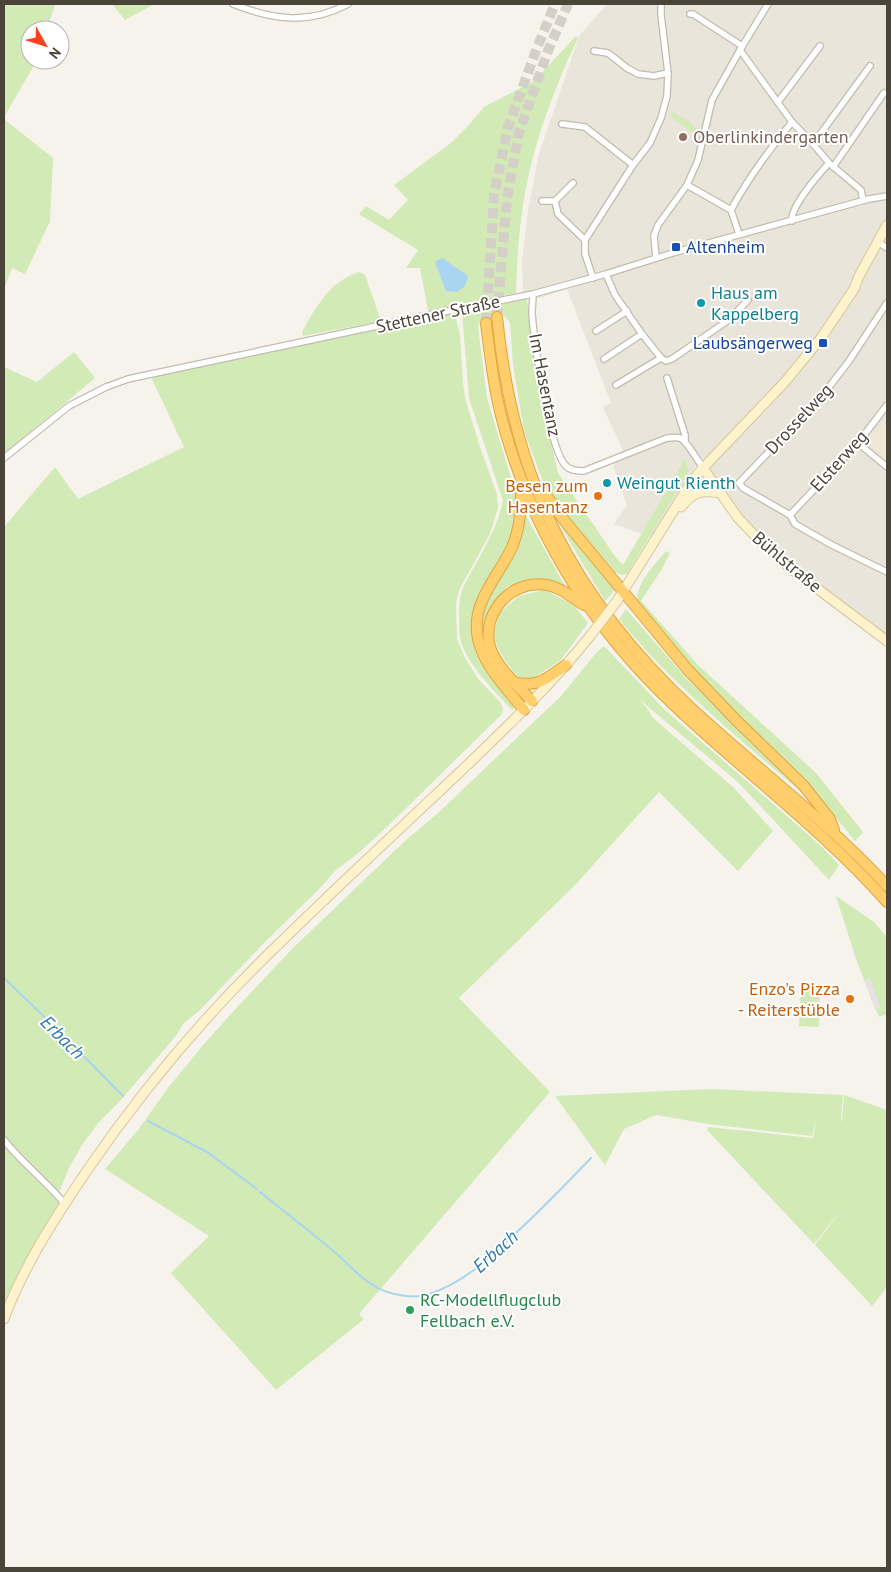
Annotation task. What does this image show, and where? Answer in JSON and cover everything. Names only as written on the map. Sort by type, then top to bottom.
[{"type":"highway","points":[[497,317],[508,396],[529,485],[576,569],[602,610],[634,649],[693,710],[835,833],[887,886]]},
{"type":"highway","points":[[486,323],[491,362],[505,430],[529,485],[553,551],[590,609],[629,660],[664,696],[815,829],[863,875],[887,902]]},
{"type":"highway","points":[[529,485],[545,494],[570,528],[707,690],[803,785],[830,819],[835,833]]},
{"type":"highway","points":[[524,710],[486,661],[479,646],[476,628],[478,612],[483,598],[512,547],[518,528],[520,494],[529,485]]},
{"type":"highway","points":[[532,701],[502,669],[492,653],[489,641],[489,628],[491,617],[498,605],[506,596],[524,586],[546,584],[561,589],[590,609]]},
{"type":"highway","points":[[514,682],[532,685],[566,665]]},
{"type":"main road","points":[[4,1319],[32,1260],[65,1204],[124,1118],[156,1077],[231,992],[285,937],[524,710],[566,665],[624,591],[683,495],[703,468],[784,383],[821,338],[854,289],[859,276],[887,225]]},
{"type":"main road","name":"Bühlstraße","points":[[703,468],[738,518],[761,542],[794,571],[887,641]]},
{"type":"main road","points":[[658,537],[686,501],[696,492],[721,493]]},
{"type":"street","points":[[234,4],[247,10],[272,16],[300,19],[325,14],[348,4]]},
{"type":"street","points":[[593,278],[585,254],[585,240],[633,165],[650,143],[661,118],[667,96],[668,74],[660,15],[661,4]]},
{"type":"street","points":[[656,258],[654,236],[658,225],[687,185],[698,160],[712,100],[768,4]]},
{"type":"street","points":[[690,14],[693,14],[741,48],[792,122],[814,144],[831,165],[861,190],[863,200]]},
{"type":"street","points":[[778,102],[820,46]]},
{"type":"street","points":[[594,51],[608,53],[638,74],[654,76],[668,74]]},
{"type":"street","points":[[814,144],[870,66]]},
{"type":"street","points":[[792,221],[791,215],[808,189],[831,165],[884,93]]},
{"type":"street","points":[[731,210],[765,156],[792,122]]},
{"type":"street","points":[[562,124],[585,127],[633,165]]},
{"type":"street","points":[[542,201],[555,201],[573,182]]},
{"type":"street","points":[[687,185],[731,210],[739,234]]},
{"type":"street","name":"Stettener Straße","points":[[4,458],[69,406],[106,387],[128,379],[534,294],[739,234],[863,200],[887,196]]},
{"type":"street","points":[[555,201],[558,214],[585,240]]},
{"type":"street","points":[[878,242],[887,248]]},
{"type":"street","points":[[606,274],[615,295],[626,311],[661,358],[666,361],[672,360],[730,319],[748,300]]},
{"type":"street","name":"Im Hasentanz","points":[[534,294],[532,311],[542,384],[551,430],[558,452],[566,466],[574,471],[584,471],[667,438],[680,438],[685,442]]},
{"type":"street","name":"Drosselweg","points":[[790,515],[743,488],[739,482],[824,395],[887,303]]},
{"type":"street","points":[[596,331],[626,311]]},
{"type":"street","points":[[604,359],[642,334]]},
{"type":"street","points":[[616,384],[661,358]]},
{"type":"street","points":[[667,378],[685,435],[685,442],[703,468]]},
{"type":"street","name":"Elsterweg","points":[[790,515],[858,443],[887,405]]},
{"type":"street","points":[[858,443],[887,467]]},
{"type":"street","points":[[790,515],[795,524],[830,544],[887,572]]},
{"type":"street","points":[[4,1140],[15,1154],[65,1204]]},
{"type":"shaded area","points":[[607,4],[887,4],[887,636],[821,586],[738,514],[701,458],[651,537],[614,524],[627,505],[613,466],[623,451],[603,407],[611,403],[567,289],[540,298],[523,293],[522,262],[528,210],[539,154],[579,36]]},
{"type":"shaded area","points":[[887,415],[887,458],[883,459],[867,443]]},
{"type":"shaded area","points":[[870,978],[881,1008],[875,1010],[864,980]]},
{"type":"green space","points":[[4,4],[55,4],[50,20],[20,20],[20,70],[31,70],[4,117]]},
{"type":"green space","points":[[112,4],[154,4],[125,20]]},
{"type":"green space","points":[[576,36],[578,38],[551,101],[530,168],[521,223],[516,293],[428,311],[420,268],[406,268],[418,250],[359,214],[366,206],[389,220],[408,200],[394,185],[451,143],[484,107],[534,81]]},
{"type":"green space","points":[[673,112],[690,122],[697,129],[694,134],[671,117]]},
{"type":"green space","points":[[4,119],[53,158],[50,221],[25,274],[12,268],[4,290]]},
{"type":"green space","points":[[359,272],[365,275],[381,321],[303,336],[302,332],[313,313],[332,288],[349,276]]},
{"type":"green space","points":[[527,299],[535,373],[558,473],[623,565],[685,459],[689,471],[627,574],[621,575],[615,572],[558,505],[542,479],[524,431],[513,365],[510,322],[502,314],[483,315],[478,327],[487,398],[515,491],[515,525],[505,553],[477,597],[471,629],[476,654],[513,703],[513,711],[474,667],[463,647],[460,635],[459,607],[463,588],[491,536],[503,501],[469,398],[462,313]]},
{"type":"green space","points":[[455,314],[460,336],[465,398],[497,494],[498,508],[490,534],[459,590],[456,603],[457,639],[465,658],[479,680],[501,703],[503,709],[501,715],[392,822],[362,850],[335,871],[200,1010],[184,1023],[175,1037],[121,1100],[99,1122],[82,1145],[69,1168],[59,1192],[17,1152],[4,1136],[4,527],[55,467],[78,499],[184,447],[150,375],[432,316]]},
{"type":"green space","points":[[74,352],[95,378],[4,454],[4,367],[37,382]]},
{"type":"green space","points":[[525,514],[565,586],[537,579],[507,587],[491,606],[485,635],[523,700],[506,682],[485,651],[480,633],[484,605],[515,551]]},
{"type":"green space","points":[[557,520],[616,589],[605,601]]},
{"type":"green space","points":[[666,551],[670,553],[662,569],[641,601],[698,665],[816,773],[863,832],[855,841],[804,778],[701,677],[661,632],[637,601],[643,581]]},
{"type":"green space","points":[[544,590],[573,604],[588,623],[561,660],[530,680],[517,676],[497,646],[494,633],[499,614],[519,596]]},
{"type":"green space","points":[[626,609],[688,680],[810,800],[711,714],[663,668],[619,619]]},
{"type":"green space","points":[[604,646],[665,710],[803,830],[839,865],[829,880],[739,783],[640,700],[653,718],[733,787],[773,831],[738,871],[659,792],[575,885],[459,998],[550,1092],[359,1314],[364,1319],[276,1390],[171,1273],[209,1236],[105,1169],[138,1130],[167,1089],[204,1044],[293,948],[561,696]]},
{"type":"green space","points":[[836,896],[874,922],[887,937],[887,1014],[879,1017],[857,962]]},
{"type":"green space","points":[[801,987],[820,988],[819,1027],[799,1026]]},
{"type":"green space","points":[[710,1089],[843,1095],[841,1121],[844,1095],[887,1110],[887,1287],[872,1306],[815,1245],[845,1206],[814,1244],[707,1130],[708,1127],[813,1138],[816,1120],[812,1136],[708,1124],[656,1115],[624,1129],[605,1165],[555,1096]]},
{"type":"green space","points":[[4,1143],[13,1156],[55,1196],[59,1203],[27,1257],[4,1307]]},
{"type":"water","points":[[442,258],[468,276],[465,286],[457,292],[446,291],[435,262]]},
{"type":"waterway","name":"Erbach","points":[[4,978],[123,1096]]},
{"type":"waterway","name":"Erbach","points":[[148,1121],[207,1152],[257,1189]]},
{"type":"waterway","name":"Erbach","points":[[260,1192],[328,1246],[372,1285],[394,1294],[421,1296],[452,1284],[476,1269],[508,1241],[591,1158]]},
{"type":"tunnel","points":[[486,323],[494,195],[508,127],[555,4]]},
{"type":"tunnel","points":[[497,317],[507,199],[519,132],[548,51],[568,4]]},
{"type":"place","name":"Oberlinkindergarten","points":[[683,137]]},
{"type":"place","name":"Altenheim","points":[[676,247]]},
{"type":"place","name":"Haus am Kappelberg","points":[[701,303]]},
{"type":"place","name":"Laubsängerweg","points":[[823,343]]},
{"type":"place","name":"Weingut Rienth","points":[[607,483]]},
{"type":"place","name":"Besen zum Hasentanz","points":[[598,496]]},
{"type":"place","name":"Enzo's Pizza - Reiterstüble","points":[[850,999]]},
{"type":"place","name":"RC-Modellflugclub Fellbach e.V.","points":[[410,1310]]}]
